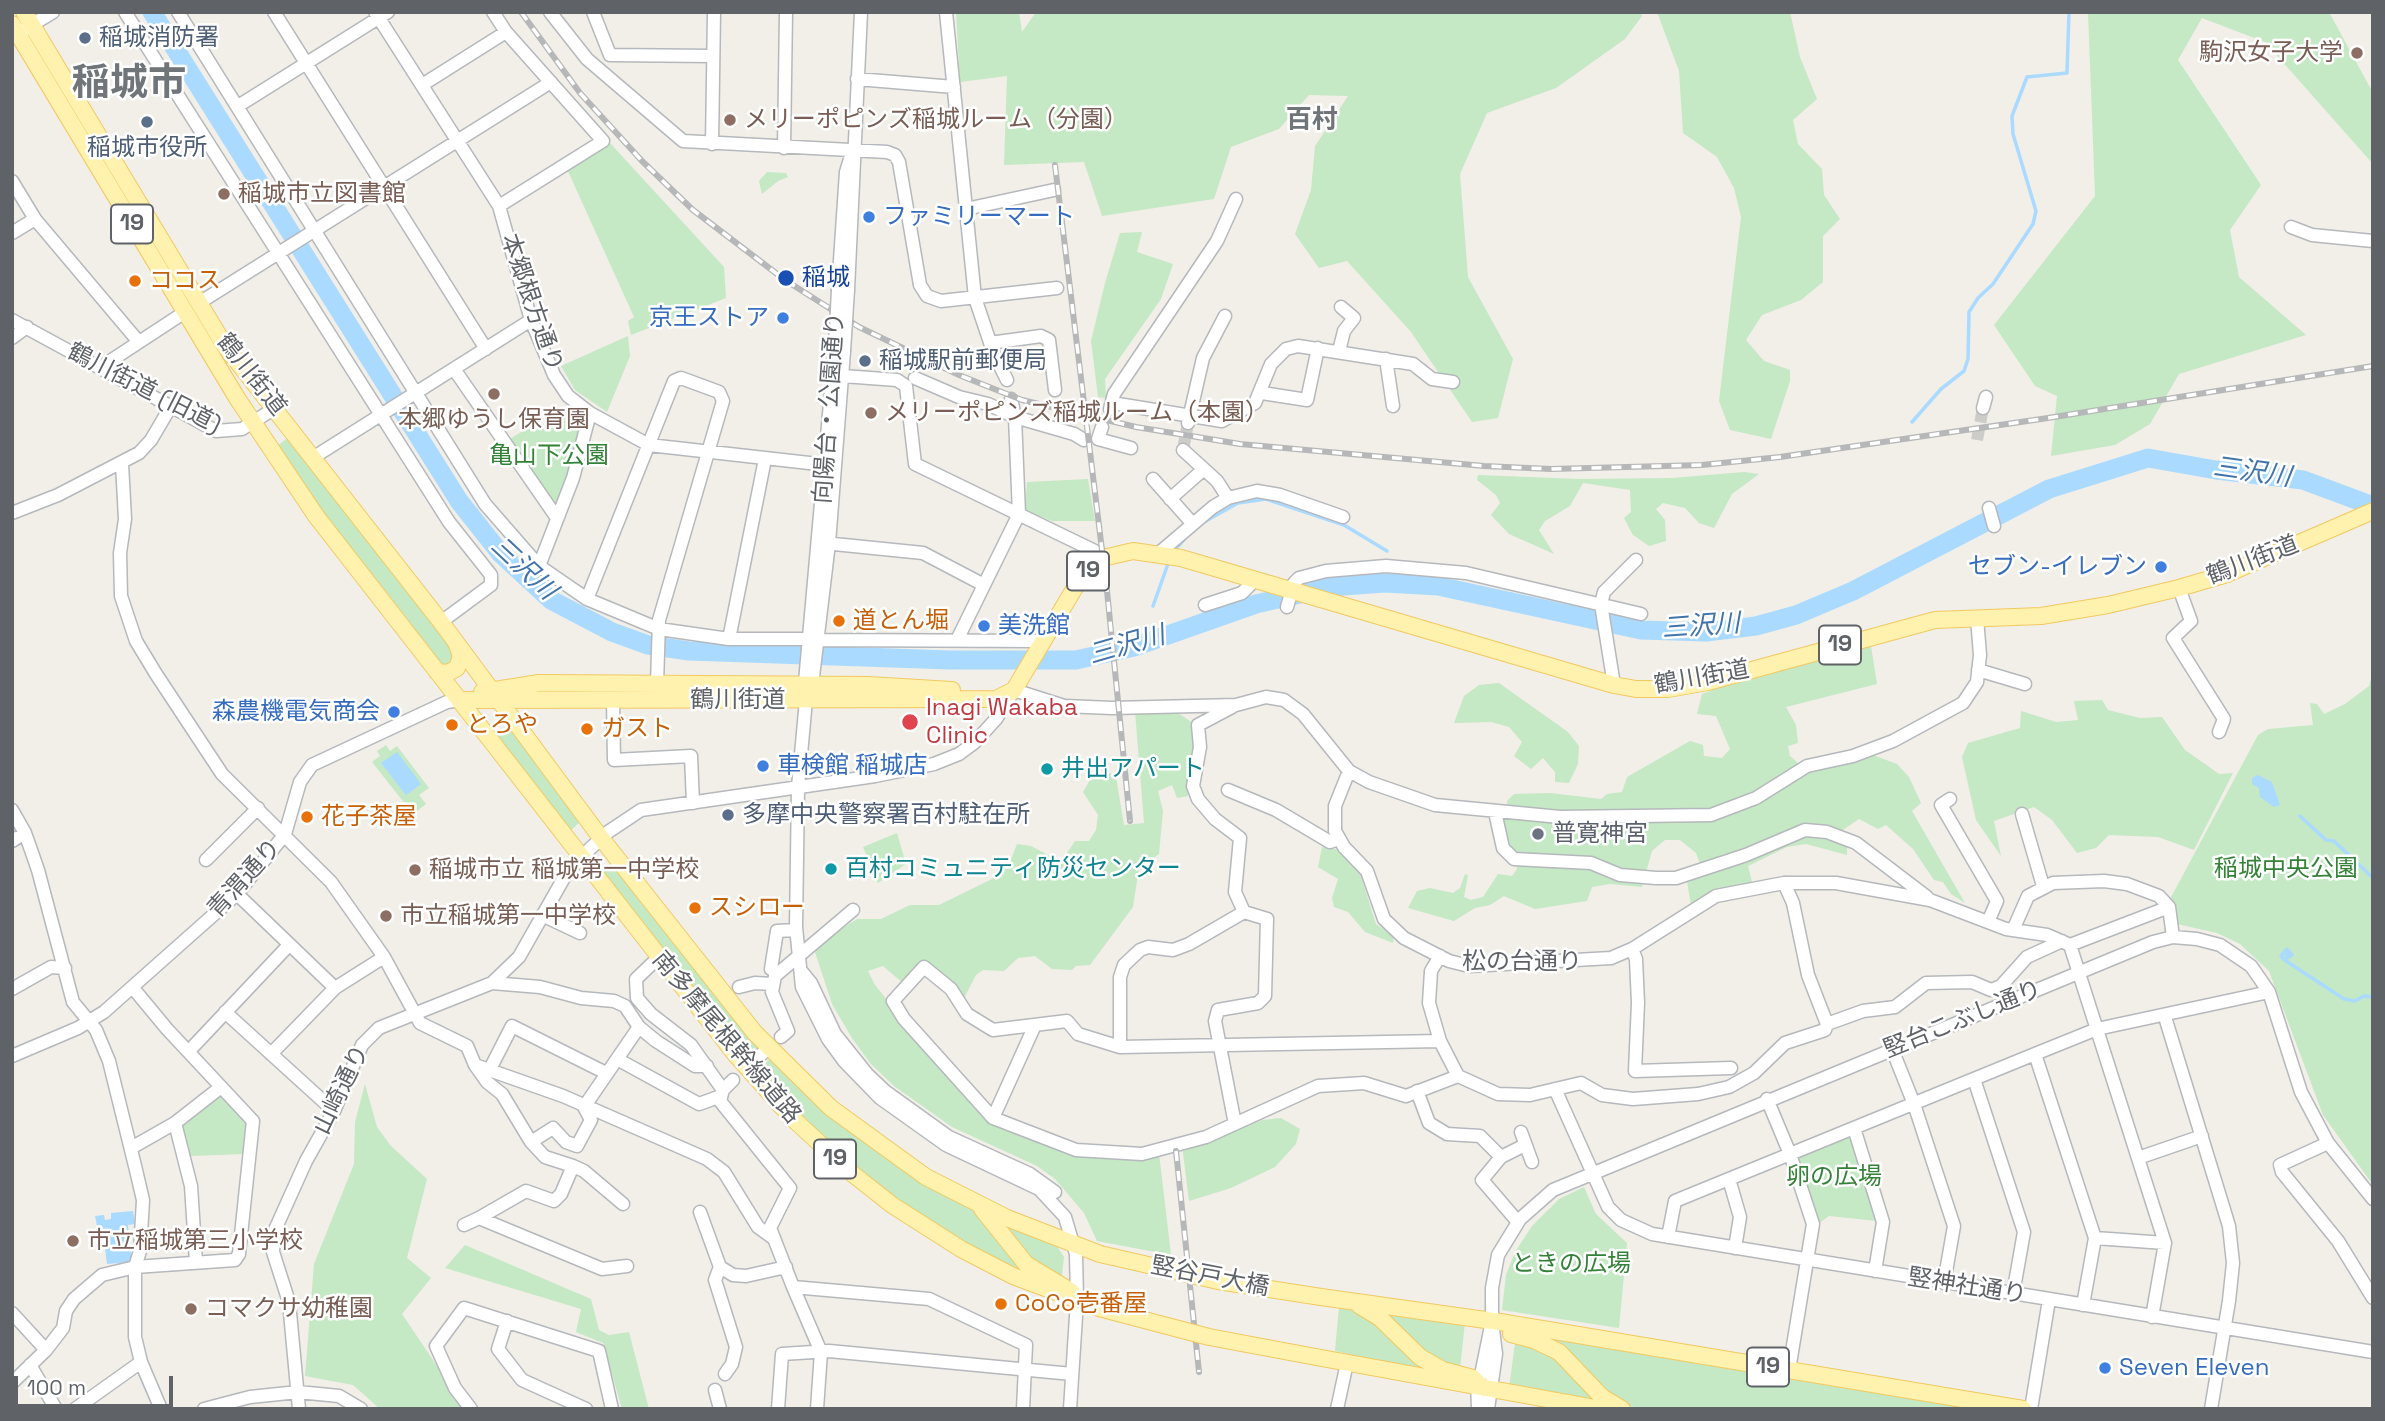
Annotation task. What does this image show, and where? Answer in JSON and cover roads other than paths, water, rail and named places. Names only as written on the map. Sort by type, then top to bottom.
[{"type":"main road","name":"鶴川街道","points":[[19,26],[90,137],[192,307],[254,423],[316,516],[459,700],[494,694],[612,699],[807,690]]},
{"type":"main road","name":"鶴川街道","points":[[192,307],[314,457],[494,694]]},
{"type":"main road","name":"鶴川街道","points":[[1107,556],[1133,551],[1181,558],[1273,585],[1290,597],[1319,599],[1614,685],[1668,689],[1709,682],[1935,620],[2041,616],[2108,605],[2179,588],[2227,573],[2368,516]]},
{"type":"main road","name":"19","points":[[1014,690],[1080,579],[1107,556]]},
{"type":"main road","points":[[437,671],[448,673],[460,665],[461,656],[456,643]]},
{"type":"main road","name":"鶴川街道","points":[[494,694],[511,685],[657,684],[988,700],[1003,697],[1014,690]]},
{"type":"main road","name":"南多摩尾根幹線道路","points":[[494,694],[733,1008],[802,1082],[902,1161],[972,1201],[1049,1236],[1088,1250]]},
{"type":"main road","name":"南多摩尾根幹線道路","points":[[459,700],[657,958],[771,1096],[854,1175],[892,1205],[961,1248],[1013,1276],[1070,1299]]},
{"type":"main road","points":[[972,1201],[993,1221],[1026,1264],[1069,1288],[1070,1299]]},
{"type":"main road","name":"竪谷戸大橋","points":[[1088,1250],[1206,1278],[1345,1301]]},
{"type":"main road","name":"19","points":[[1070,1299],[1209,1337],[1485,1390],[1601,1409]]},
{"type":"main road","points":[[1345,1301],[1374,1314],[1411,1350],[1431,1364],[1485,1390]]},
{"type":"main road","name":"19","points":[[1345,1301],[1490,1327],[1789,1370],[2023,1409]]},
{"type":"main road","points":[[1490,1327],[1534,1340],[1559,1352],[1602,1397],[1622,1409]]},
{"type":"street","points":[[19,26],[53,12]]},
{"type":"street","points":[[125,12],[384,413],[449,522],[491,575],[491,585],[441,622]]},
{"type":"street","points":[[178,12],[238,106],[310,232],[412,396],[485,504],[539,566],[587,599],[658,632],[812,643],[958,638],[1042,643]]},
{"type":"street","points":[[274,12],[486,349]]},
{"type":"street","points":[[493,12],[506,32],[603,141],[499,206]]},
{"type":"street","points":[[550,12],[587,59],[670,130],[691,142],[852,153],[887,152],[898,158],[923,291],[941,300],[1057,288]]},
{"type":"street","points":[[593,12],[610,55],[713,56]]},
{"type":"street","points":[[712,144],[713,12]]},
{"type":"street","points":[[784,148],[786,12]]},
{"type":"street","name":"向陽台・公園通り","points":[[824,543],[827,465],[840,349],[846,172],[852,153],[861,12]]},
{"type":"street","points":[[946,12],[975,298],[990,343],[1007,380]]},
{"type":"street","points":[[238,106],[381,14]]},
{"type":"street","name":"本郷根方通り","points":[[381,14],[422,85],[499,206],[531,320],[559,385],[590,413],[649,445],[827,465]]},
{"type":"street","points":[[422,85],[506,32]]},
{"type":"street","points":[[857,79],[954,88]]},
{"type":"street","points":[[101,367],[310,232],[551,82]]},
{"type":"street","points":[[12,181],[35,219],[138,341]]},
{"type":"street","points":[[966,209],[1054,190]]},
{"type":"street","points":[[1236,199],[1217,241],[1114,394],[1111,406],[1189,420],[1222,421],[1255,403],[1262,393],[1265,374],[1286,349],[1318,348],[1413,364],[1432,379],[1453,383]]},
{"type":"street","points":[[12,233],[35,219]]},
{"type":"street","points":[[2291,227],[2312,235],[2373,241]]},
{"type":"street","points":[[1339,351],[1344,331],[1354,318],[1341,307]]},
{"type":"street","points":[[1189,420],[1203,358],[1225,316]]},
{"type":"street","name":"鶴川街道 (旧道)","points":[[12,320],[223,433],[242,429],[275,408]]},
{"type":"street","points":[[314,457],[531,320]]},
{"type":"street","points":[[12,338],[27,327]]},
{"type":"street","points":[[990,343],[1041,336],[1049,340],[1055,390]]},
{"type":"street","points":[[1262,393],[1307,400],[1318,348]]},
{"type":"street","name":"向陽台・公園通り","points":[[840,349],[843,376],[797,787],[796,930],[802,987],[814,1013],[844,1061],[862,1081],[901,1114],[946,1145],[1039,1189],[1071,1222],[1088,1250],[1082,1288],[1070,1299],[1076,1319],[1070,1409]]},
{"type":"street","points":[[1385,359],[1393,406]]},
{"type":"street","points":[[454,369],[557,518]]},
{"type":"street","points":[[843,376],[903,382],[909,390],[912,458],[915,464],[1107,556]]},
{"type":"street","points":[[587,599],[674,381],[681,378],[722,396],[723,401],[658,632],[657,684]]},
{"type":"street","points":[[915,378],[959,397],[988,404],[1015,417],[1074,434],[1084,440]]},
{"type":"street","points":[[958,638],[1019,514],[1015,417],[1011,399]]},
{"type":"street","points":[[12,513],[58,495],[101,470],[122,464],[151,440],[171,406]]},
{"type":"street","points":[[539,566],[573,478],[590,413]]},
{"type":"street","points":[[1102,427],[1098,439],[1131,448]]},
{"type":"street","points":[[1183,450],[1228,498]]},
{"type":"street","points":[[729,639],[765,459]]},
{"type":"street","points":[[122,464],[125,519],[120,553],[121,596],[127,619],[156,674],[203,749],[222,774],[331,882],[384,957],[425,1027],[463,1041],[475,1065],[487,1082],[502,1094],[531,1142],[545,1157],[584,1171],[623,1204]]},
{"type":"street","points":[[1170,499],[1204,470]]},
{"type":"street","points":[[1153,479],[1192,523]]},
{"type":"street","points":[[1162,554],[1192,523],[1228,498],[1257,491],[1268,492],[1343,517]]},
{"type":"street","points":[[1989,508],[1994,526]]},
{"type":"street","points":[[824,543],[923,554],[984,585]]},
{"type":"street","points":[[1614,685],[1601,607],[1604,593],[1636,560]]},
{"type":"street","points":[[1290,597],[1299,578],[1325,571],[1387,566],[1466,573],[1601,607],[1641,614]]},
{"type":"street","points":[[1205,605],[1242,593],[1255,580]]},
{"type":"street","points":[[2179,588],[2191,621],[2173,638],[2224,719],[2220,732]]},
{"type":"street","points":[[1244,912],[1235,892],[1240,838],[1215,819],[1198,799],[1193,786],[1200,747],[1198,725],[1236,705],[1266,697],[1291,704],[1312,724],[1349,771],[1369,782],[1436,805],[1494,812],[1600,817],[1711,815],[1756,798],[1807,766],[1853,756],[1933,721],[1970,696],[1978,670],[1977,618]]},
{"type":"street","points":[[1978,670],[2025,684]]},
{"type":"street","points":[[1014,690],[1063,706],[1236,705]]},
{"type":"street","name":"山崎通り","points":[[299,1409],[289,1302],[273,1252],[274,1232],[306,1160],[334,1111],[350,1068],[368,1037],[415,1012],[492,983],[519,957],[542,915],[580,858],[601,838],[640,810],[911,770],[947,760],[985,732],[1014,690]]},
{"type":"street","points":[[612,699],[614,760],[691,756],[693,803]]},
{"type":"street","name":"青渭通り","points":[[12,1056],[90,1023],[237,894],[285,834],[300,782],[312,765],[447,702],[459,700]]},
{"type":"street","points":[[1228,790],[1276,810],[1330,842],[1339,839],[1334,814],[1349,771]]},
{"type":"street","points":[[1950,799],[1941,805],[1997,901],[1988,922]]},
{"type":"street","points":[[206,860],[258,808]]},
{"type":"street","points":[[12,810],[25,833],[73,1002],[90,1023],[109,1061],[131,1148],[143,1200],[135,1267],[135,1336],[141,1362],[161,1409]]},
{"type":"street","points":[[1494,812],[1503,848],[1514,859],[1591,863],[1620,875],[1656,878],[1676,877],[1746,855],[1805,830],[1827,832],[1856,843],[1930,900]]},
{"type":"street","points":[[2022,814],[2043,886]]},
{"type":"street","points":[[12,841],[25,833]]},
{"type":"street","name":"松の台通り","points":[[1339,839],[1363,864],[1378,908],[1388,925],[1404,938],[1469,967],[1594,962],[1632,949],[1716,896],[1784,883],[1836,883],[1930,900],[2012,930],[2047,935],[2066,943]]},
{"type":"street","points":[[2012,930],[2028,896],[2043,886],[2104,881],[2127,884],[2159,896],[2169,907],[2173,937]]},
{"type":"street","points":[[1440,956],[1431,971],[1427,990],[1440,1041],[1458,1076],[1498,1094],[1531,1095],[1581,1083],[1602,1095],[1633,1099],[1718,1089],[1754,1073],[1785,1043],[1825,1030],[1827,1024],[1808,975],[1793,904],[1784,883]]},
{"type":"street","points":[[237,894],[335,988]]},
{"type":"street","points":[[1827,1024],[1863,1011],[1895,1007],[1926,983],[1972,982],[1991,990],[2001,986],[2027,957],[2169,907]]},
{"type":"street","points":[[782,1037],[788,1031],[772,992],[775,978],[798,954],[853,910]]},
{"type":"street","points":[[1120,1047],[1120,977],[1124,965],[1140,950],[1148,947],[1173,950],[1189,944],[1244,912],[1267,919],[1265,996],[1258,1003],[1218,1010],[1215,1021],[1236,1124]]},
{"type":"street","points":[[542,915],[580,933]]},
{"type":"street","points":[[775,978],[771,969],[777,931],[796,930]]},
{"type":"street","name":"竪台こぶし通り","points":[[1490,1327],[1498,1255],[1518,1222],[1546,1195],[1592,1172],[1767,1099],[2173,937],[2209,941],[2234,953],[2251,966],[2269,992],[2301,1092],[2328,1143],[2373,1199]]},
{"type":"street","points":[[2066,943],[2097,1029],[2165,1243],[2152,1317]]},
{"type":"street","points":[[189,1051],[289,945]]},
{"type":"street","points":[[1632,949],[1636,959],[1635,1071],[1731,1068]]},
{"type":"street","points":[[271,1054],[335,988],[384,957]]},
{"type":"street","points":[[657,958],[636,979],[637,998],[651,1014],[691,1045],[722,1093],[720,1101],[728,1113],[790,1188],[770,1228],[821,1352],[817,1409]]},
{"type":"street","points":[[1440,1041],[1120,1047],[1078,1034],[1067,1021],[993,1030],[967,1014],[951,989],[924,967],[893,1001],[904,1018],[993,1118],[1076,1150],[1142,1154],[1206,1137],[1318,1086],[1364,1083],[1406,1096],[1458,1076]]},
{"type":"street","points":[[12,989],[51,968],[65,968]]},
{"type":"street","points":[[739,988],[775,978]]},
{"type":"street","points":[[492,983],[540,987],[581,998],[614,1001],[625,1006],[639,1027],[695,1066],[707,1066]]},
{"type":"street","points":[[12,1383],[46,1350],[62,1328],[66,1311],[74,1299],[95,1279],[135,1267],[236,1260],[239,1254],[253,1121],[133,988]]},
{"type":"street","points":[[1668,1237],[1675,1201],[2035,1054],[2097,1029],[2165,1017],[2269,992]]},
{"type":"street","points":[[225,1012],[334,1111]]},
{"type":"street","points":[[2165,1017],[2202,1136],[2230,1238],[2233,1263],[2211,1409]]},
{"type":"street","points":[[993,1118],[1035,1025]]},
{"type":"street","points":[[489,1069],[512,1026],[606,1073]]},
{"type":"street","points":[[584,1107],[639,1027]]},
{"type":"street","points":[[1892,1049],[1914,1104],[1954,1226],[1944,1283]]},
{"type":"street","points":[[751,1064],[764,1052]]},
{"type":"street","points":[[2035,1054],[2095,1238],[2083,1305]]},
{"type":"street","points":[[617,1059],[699,1104],[722,1093],[733,1080]]},
{"type":"street","points":[[475,1065],[563,1096],[674,1143],[716,1164],[758,1227],[767,1236],[775,1238]]},
{"type":"street","points":[[1974,1080],[2024,1232],[2013,1294]]},
{"type":"street","points":[[131,1148],[175,1123],[221,1087]]},
{"type":"street","name":"竪神社通り","points":[[1555,1089],[1599,1192],[1621,1220],[1643,1231],[2372,1352]]},
{"type":"street","points":[[1418,1091],[1429,1123],[1447,1134],[1480,1136],[1501,1157]]},
{"type":"street","points":[[1767,1099],[1790,1154],[1813,1224],[1789,1370]]},
{"type":"street","points":[[531,1142],[553,1128],[566,1142],[577,1146],[591,1120],[584,1107]]},
{"type":"street","points":[[175,1123],[191,1186],[196,1262]]},
{"type":"street","points":[[1854,1128],[1883,1222],[1875,1271]]},
{"type":"street","points":[[1521,1132],[1532,1162]]},
{"type":"street","points":[[2138,1158],[2202,1136]]},
{"type":"street","points":[[2328,1143],[2280,1165],[2282,1172],[2338,1241],[2373,1298]]},
{"type":"street","points":[[1518,1222],[1482,1180],[1501,1157],[1525,1145]]},
{"type":"street","points":[[464,1225],[526,1191],[554,1201],[561,1194],[573,1167]]},
{"type":"street","points":[[1729,1179],[1740,1217],[1735,1248]]},
{"type":"street","points":[[700,1212],[720,1267],[733,1275],[746,1276],[786,1267]]},
{"type":"street","points":[[479,1218],[602,1269],[627,1266]]},
{"type":"street","points":[[2095,1238],[2165,1243]]},
{"type":"street","points":[[1485,1390],[1493,1265],[1498,1255]]},
{"type":"street","points":[[720,1267],[715,1280],[736,1347],[732,1364],[725,1374]]},
{"type":"street","points":[[793,1287],[929,1299],[1026,1345],[1023,1409]]},
{"type":"street","points":[[2031,1409],[2049,1300]]},
{"type":"street","points":[[471,1409],[455,1388],[437,1353],[438,1341],[464,1308],[599,1351],[612,1409]]},
{"type":"street","points":[[12,1313],[46,1350]]},
{"type":"street","points":[[507,1321],[498,1349],[522,1380],[586,1409]]},
{"type":"street","points":[[2372,1352],[2373,1347]]},
{"type":"street","points":[[778,1409],[782,1354],[821,1352],[1072,1374]]},
{"type":"street","points":[[75,1409],[141,1362]]},
{"type":"street","points":[[1338,1409],[1347,1363]]},
{"type":"street","points":[[30,1365],[56,1409]]},
{"type":"street","points":[[715,1390],[720,1409]]},
{"type":"street","points":[[204,1409],[250,1397],[298,1392],[339,1396],[361,1409]]},
{"type":"water","points":[[397,752],[421,784],[406,795],[381,763]]},
{"type":"water","points":[[2258,775],[2272,782],[2280,805],[2274,807],[2260,797],[2259,788],[2252,784],[2252,778]]},
{"type":"water","points":[[133,1211],[135,1224],[128,1225],[132,1262],[107,1264],[102,1226],[97,1226],[95,1216],[104,1215],[105,1220],[111,1219],[111,1213]]},
{"type":"waterway","name":"三沢川","points":[[152,12],[459,501],[501,554],[551,600],[612,632],[648,645],[689,651],[950,660],[1076,660],[1134,647],[1256,604],[1330,587],[1385,583],[1438,586],[1641,630],[1706,632],[1756,626],[1796,615],[1853,591],[2049,489],[2148,458],[2216,470],[2303,480],[2373,506]]},
{"type":"waterway","points":[[1912,422],[1941,389],[1964,371],[1968,359],[1969,312],[1978,298],[1993,284],[2033,224],[2036,211],[2013,134],[2012,116],[2027,77],[2067,73],[2069,12]]},
{"type":"waterway","points":[[1204,522],[1238,503],[1266,499],[1344,525],[1387,551]]},
{"type":"waterway","points":[[1174,551],[1187,536]]},
{"type":"waterway","points":[[1153,606],[1169,561]]},
{"type":"waterway","points":[[1134,647],[1138,633]]},
{"type":"waterway","points":[[2300,816],[2326,840],[2334,841],[2373,878]]},
{"type":"waterway","points":[[2287,953],[2287,958],[2292,955],[2287,949],[2281,956],[2286,961],[2344,999],[2355,1001],[2364,996],[2373,997]]},
{"type":"waterway","points":[[139,1372],[147,1391]]},
{"type":"tunnel","points":[[1977,440],[1983,408]]},
{"type":"tunnel","points":[[1183,450],[1188,423]]},
{"type":"railway","points":[[521,12],[580,93],[642,161],[693,210],[785,280],[859,327],[959,375],[1022,400],[1136,427],[1240,444],[1484,466],[1551,469],[1702,465],[1780,457],[2048,418],[2373,366]]},
{"type":"railway","points":[[1055,165],[1107,591],[1130,821]]},
{"type":"railway","points":[[1176,1151],[1199,1372]]},
{"type":"place","name":"稲城消防署","points":[[85,38]]},
{"type":"place","name":"駒沢女子大学","points":[[2357,53]]},
{"type":"place","name":"メリーポピンズ稲城ルーム（分園）","points":[[730,120]]},
{"type":"place","name":"稲城市役所","points":[[147,122]]},
{"type":"place","name":"稲城市立図書館","points":[[224,194]]},
{"type":"place","name":"ファミリーマート","points":[[869,217]]},
{"type":"place","name":"稲城","points":[[786,278]]},
{"type":"place","name":"ココス","points":[[135,281]]},
{"type":"place","name":"京王ストア","points":[[783,318]]},
{"type":"place","name":"稲城駅前郵便局","points":[[865,361]]},
{"type":"place","name":"本郷ゆうし保育園","points":[[494,394]]},
{"type":"place","name":"メリーポピンズ稲城ルーム（本園）","points":[[871,413]]},
{"type":"place","name":"セブン-イレブン","points":[[2161,567]]},
{"type":"place","name":"道とん堀","points":[[839,621]]},
{"type":"place","name":"美洗館","points":[[984,626]]},
{"type":"place","name":"森農機電気商会","points":[[394,712]]},
{"type":"place","name":"Inagi Wakaba Clinic","points":[[910,722]]},
{"type":"place","name":"とろや","points":[[452,725]]},
{"type":"place","name":"ガスト","points":[[587,729]]},
{"type":"place","name":"車検館 稲城店","points":[[763,766]]},
{"type":"place","name":"井出アパート","points":[[1047,769]]},
{"type":"place","name":"多摩中央警察署百村駐在所","points":[[728,815]]},
{"type":"place","name":"花子茶屋","points":[[307,817]]},
{"type":"place","name":"普寛神宮","points":[[1538,834]]},
{"type":"place","name":"百村コミュニティ防災センター","points":[[831,869]]},
{"type":"place","name":"稲城市立 稲城第一中学校","points":[[415,870]]},
{"type":"place","name":"スシロー","points":[[695,908]]},
{"type":"place","name":"市立稲城第一中学校","points":[[386,916]]},
{"type":"place","name":"市立稲城第三小学校","points":[[73,1241]]},
{"type":"place","name":"CoCo壱番屋","points":[[1001,1304]]},
{"type":"place","name":"コマクサ幼稚園","points":[[191,1309]]},
{"type":"place","name":"Seven Eleven","points":[[2105,1368]]},
{"type":"district","name":"稲城市","points":[[129,85]]},
{"type":"district","name":"百村","points":[[1312,121]]},
{"type":"park label","name":"亀山下公園","points":[[549,456]]},
{"type":"park label","name":"稲城中央公園","points":[[2286,869]]},
{"type":"park label","name":"卵の広場","points":[[1834,1177]]},
{"type":"park label","name":"ときの広場","points":[[1571,1264]]}]
